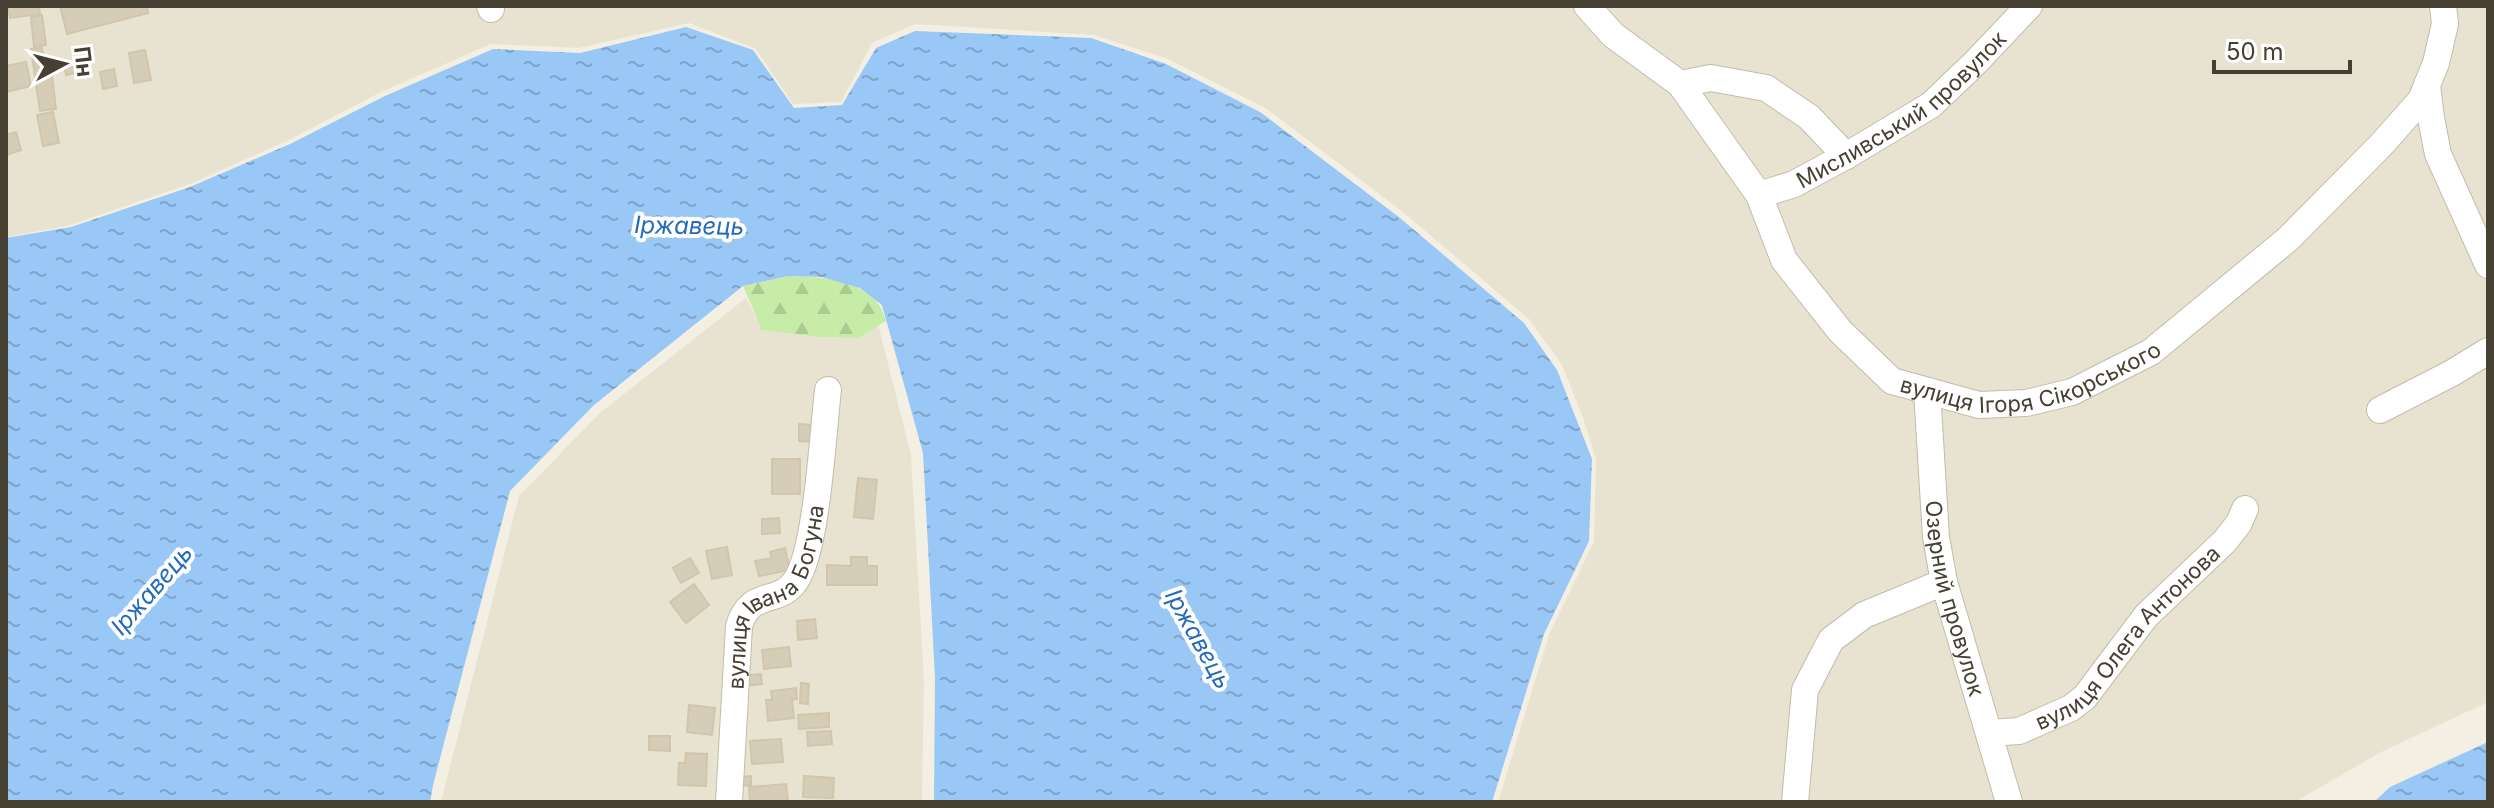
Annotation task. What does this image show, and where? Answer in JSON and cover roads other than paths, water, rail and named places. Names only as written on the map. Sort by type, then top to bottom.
[{"type":"street","name":"вулиця Ігоря Сікорського","points":[[1587,6],[1613,35],[1680,84],[1759,195],[1784,260],[1840,331],[1892,381],[1979,405],[2026,403],[2072,392],[2151,352],[2288,239],[2381,145],[2421,100],[2427,85]]},
{"type":"street","name":"Мисливський провулок","points":[[1759,195],[1794,184],[1931,105],[2029,6]]},
{"type":"street","points":[[2443,6],[2445,24],[2436,63],[2427,85],[2438,154],[2488,265]]},
{"type":"street","points":[[1680,84],[1711,78],[1766,88],[1809,117],[1846,156]]},
{"type":"street","points":[[2380,410],[2488,351]]},
{"type":"street","name":"вулиця Івана Богуна","points":[[729,802],[739,626],[743,614],[752,604],[793,586],[800,574],[811,537],[828,390]]},
{"type":"street","name":"Озерний провулок","points":[[1927,391],[1936,537],[1944,582],[2009,802]]},
{"type":"street","name":"вулиця Олега Антонова","points":[[1989,733],[2019,731],[2071,708],[2085,697],[2146,616],[2225,541],[2245,509]]},
{"type":"street","points":[[1795,802],[1805,690],[1831,640],[1864,615],[1944,582]]},
{"type":"water","name":"Іржавець","points":[[686,27],[753,50],[794,108],[842,105],[876,48],[915,31],[1091,38],[1166,64],[1260,112],[1400,218],[1524,323],[1557,370],[1592,459],[1589,541],[1544,634],[1492,802],[934,802],[935,678],[923,453],[882,305],[860,288],[822,277],[788,276],[743,286],[594,405],[510,491],[430,802],[6,802],[6,238],[71,227],[190,187],[493,49],[580,53]]},
{"type":"water","points":[[2488,742],[2488,802],[2374,802],[2390,787]]}]
